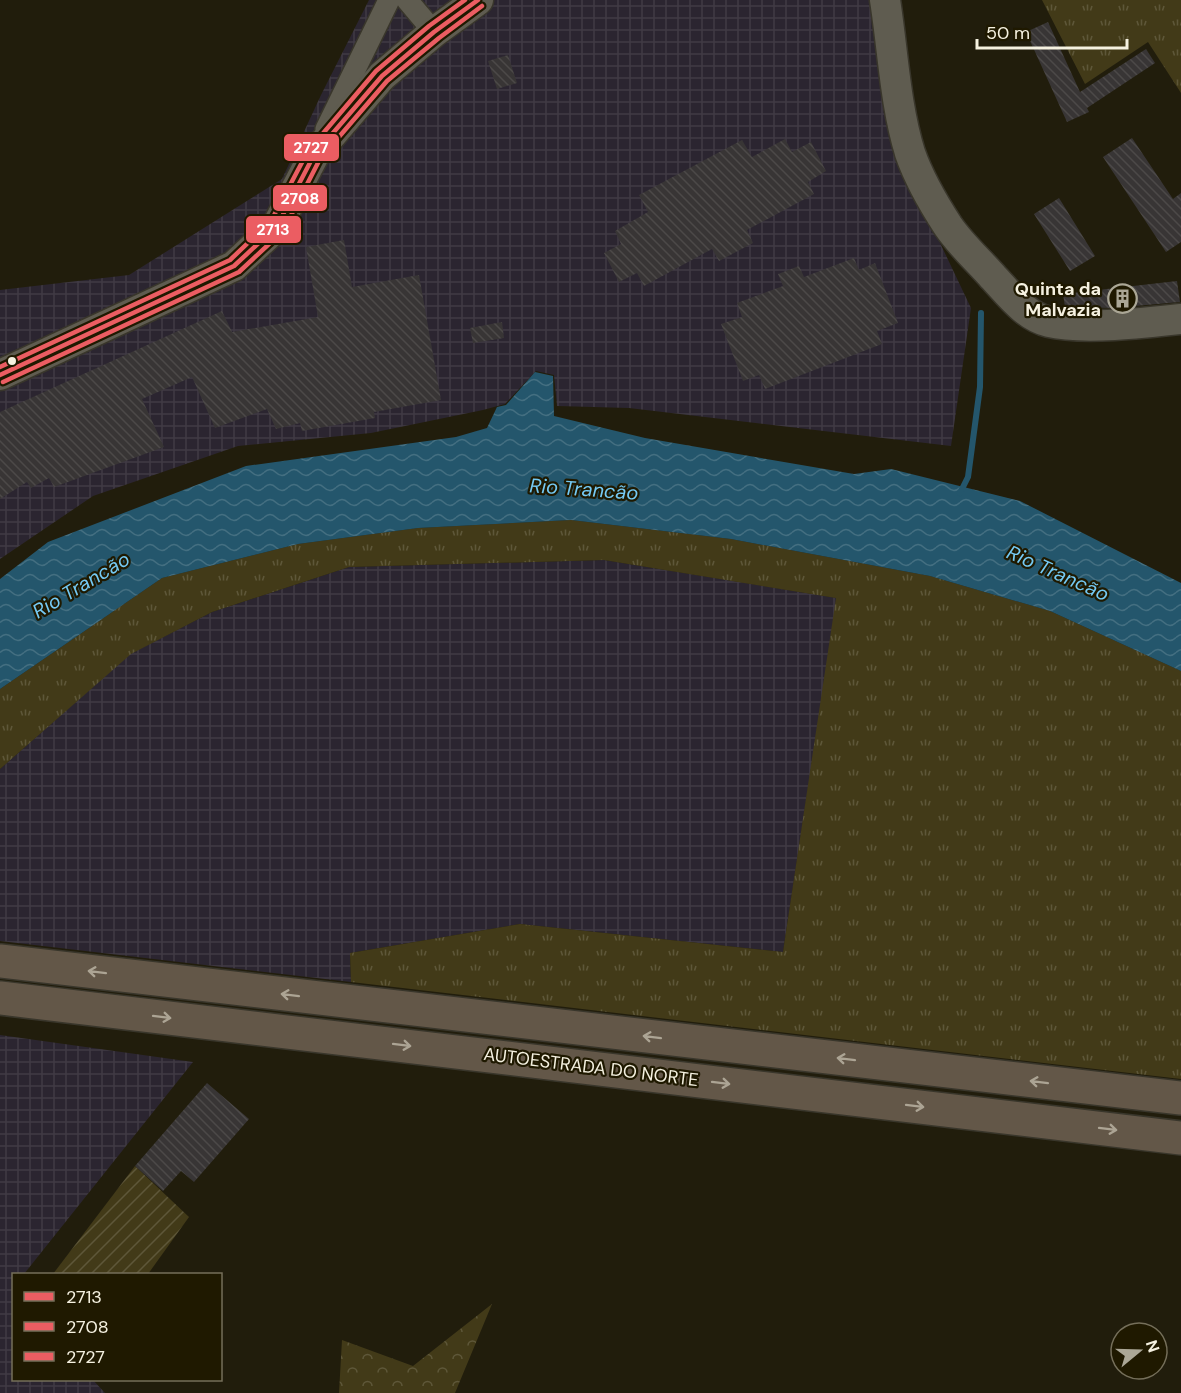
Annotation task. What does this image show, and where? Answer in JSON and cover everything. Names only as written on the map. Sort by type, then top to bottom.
[{"type":"highway","name":"AUTOESTRADA DO NORTE","points":[[0,961],[1181,1098]]},
{"type":"highway","name":"AUTOESTRADA DO NORTE","points":[[0,998],[1181,1138]]},
{"type":"main road","points":[[0,375],[234,266],[277,226],[314,154],[382,76],[434,32],[478,0]]},
{"type":"main road","points":[[885,0],[898,95],[911,154],[927,190],[948,226],[969,251],[1022,306],[1038,318],[1048,322],[1097,325],[1181,319]]},
{"type":"street","points":[[314,154],[389,0]]},
{"type":"street","points":[[407,0],[434,32]]},
{"type":"shaded area","points":[[369,0],[870,0],[893,144],[971,308],[951,446],[629,408],[557,406],[554,375],[536,371],[505,404],[371,433],[238,446],[93,496],[0,559],[0,290],[129,275],[282,179]]},
{"type":"shaded area","points":[[604,560],[837,598],[783,952],[520,924],[350,953],[351,982],[0,941],[0,769],[130,654],[212,612],[349,567]]},
{"type":"shaded area","points":[[0,1035],[193,1062],[25,1273],[12,1273],[12,1381],[94,1381],[105,1393],[0,1393]]},
{"type":"green space","points":[[1042,0],[1181,0],[1181,93],[1148,42],[1085,84]]},
{"type":"green space","points":[[571,520],[731,539],[930,576],[1050,611],[1181,671],[1181,1079],[351,982],[350,953],[520,924],[783,952],[836,598],[604,560],[349,567],[212,612],[131,654],[0,769],[0,689],[162,578],[298,544],[418,528]]},
{"type":"green space","points":[[135,1166],[189,1217],[149,1273],[54,1273]]},
{"type":"green space","points":[[492,1304],[455,1393],[339,1393],[342,1340],[413,1366]]},
{"type":"water","name":"Rio Trancão","points":[[535,372],[553,376],[554,416],[645,438],[854,474],[891,469],[1020,501],[1181,583],[1181,671],[1050,611],[930,576],[731,539],[571,520],[418,528],[298,544],[162,578],[0,689],[0,579],[48,542],[246,466],[456,437],[487,428],[497,407],[506,405]]},
{"type":"building","points":[[1048,22],[1080,92],[1146,49],[1155,63],[1087,108],[1089,112],[1067,122],[1026,32]]},
{"type":"building","points":[[508,55],[517,83],[497,89],[488,61]]},
{"type":"building","points":[[1132,138],[1173,199],[1181,193],[1181,242],[1166,252],[1103,157]]},
{"type":"building","points":[[785,139],[792,152],[811,142],[826,171],[808,182],[814,194],[747,230],[753,243],[719,261],[712,249],[644,286],[637,273],[619,282],[604,253],[621,244],[615,231],[648,212],[639,195],[742,140],[752,157]]},
{"type":"building","points":[[1059,198],[1095,256],[1070,271],[1034,214]]},
{"type":"building","points":[[344,240],[352,287],[419,275],[441,400],[374,412],[375,418],[302,431],[300,423],[276,429],[267,409],[215,428],[192,377],[142,399],[164,447],[54,487],[49,478],[31,488],[27,482],[0,499],[0,412],[222,311],[232,332],[318,317],[306,247]]},
{"type":"building","points":[[854,258],[859,270],[875,263],[898,323],[877,331],[882,344],[765,389],[759,375],[743,381],[721,324],[742,317],[737,303],[783,286],[778,274],[799,266],[804,277]]},
{"type":"building","name":"Quinta da Malvazia","points":[[1177,281],[1180,302],[1113,308],[1065,307],[1063,294]]},
{"type":"building","points":[[502,322],[504,338],[473,343],[470,328]]},
{"type":"building","points":[[207,1083],[249,1119],[194,1182],[181,1171],[163,1191],[135,1166]]},
{"type":"waterway","points":[[960,493],[968,477],[980,387],[981,313]]},
{"type":"transit line","name":"2727","points":[[0,367],[230,260],[271,221],[308,151],[376,71],[429,26],[465,0]]},
{"type":"transit line","name":"2713","points":[[0,375],[234,266],[277,226],[314,155],[382,76],[434,32],[478,0]]},
{"type":"transit line","name":"2708","points":[[3,382],[239,272],[283,231],[320,159],[387,81],[482,6]]},
{"type":"place","name":"Quinta da Malvazia","points":[[1122,299]]}]
